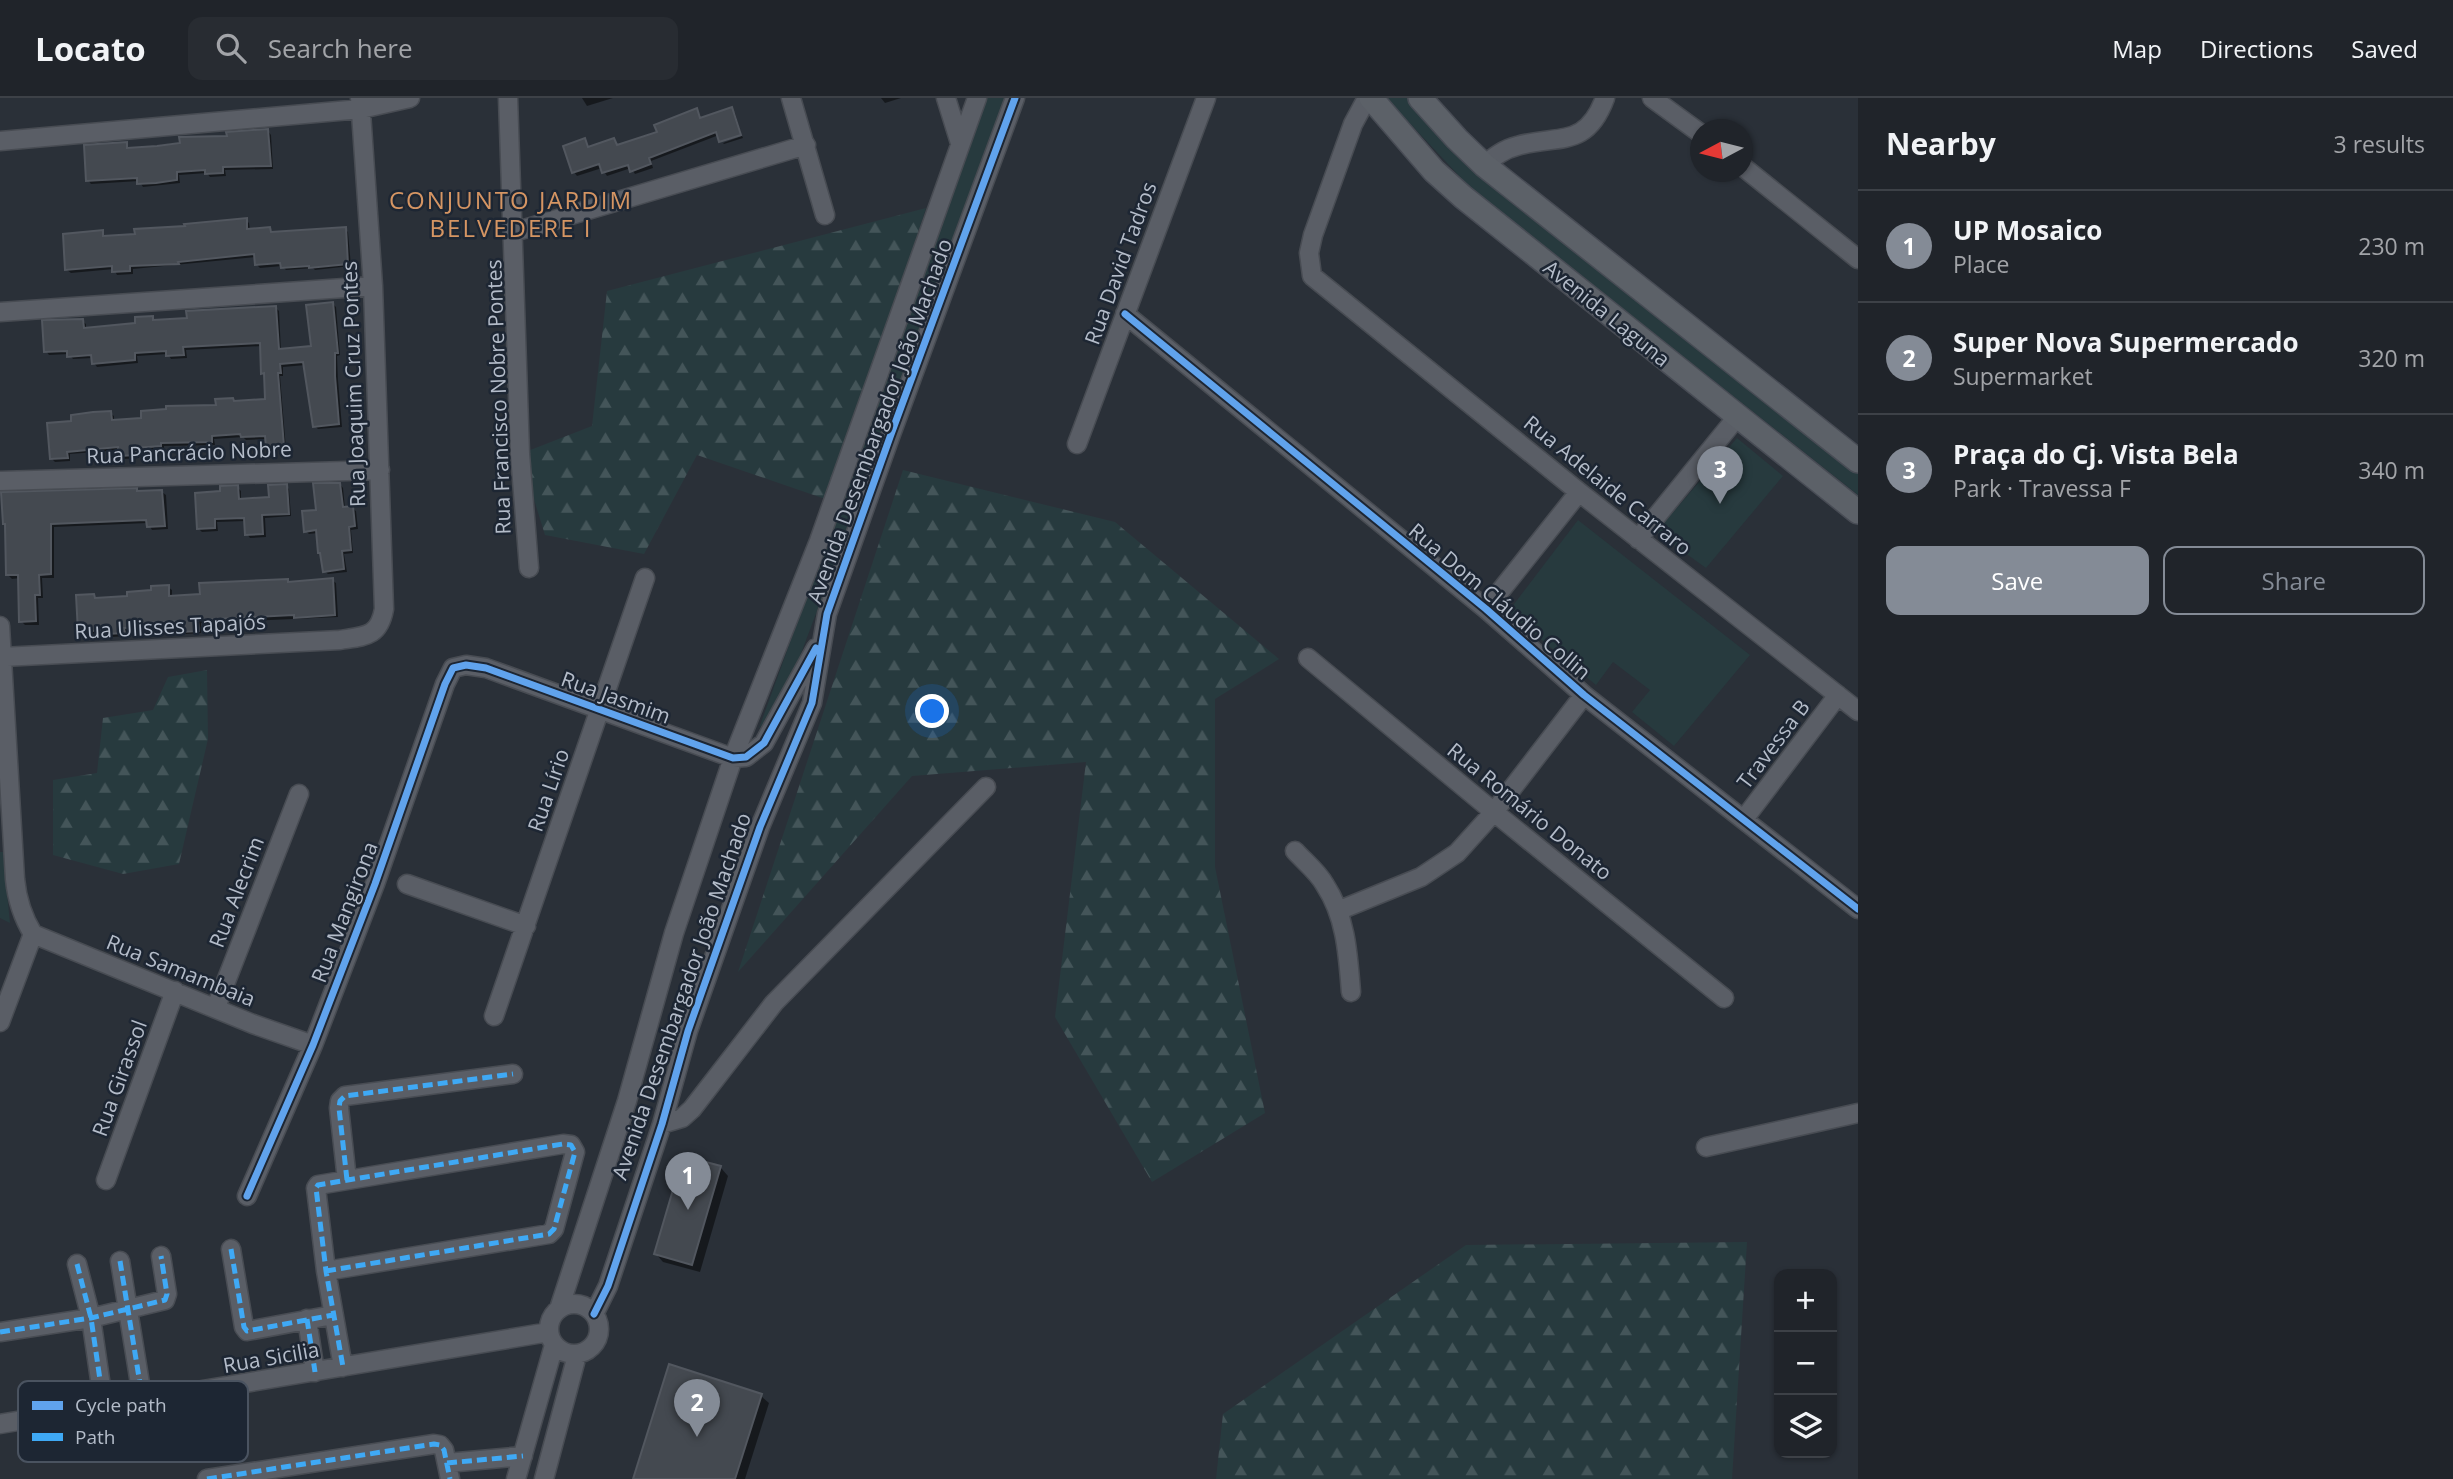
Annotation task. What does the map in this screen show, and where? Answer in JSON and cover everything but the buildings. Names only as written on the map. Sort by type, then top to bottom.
[{"type":"main road","name":"Avenida Laguna","points":[[1369,98],[1434,171],[1463,197],[1858,512]]},
{"type":"main road","name":"Avenida Laguna","points":[[1420,98],[1484,165],[1858,461]]},
{"type":"main road","points":[[1463,197],[1467,175],[1484,165]]},
{"type":"main road","points":[[1800,465],[1822,434]]},
{"type":"street","points":[[0,141],[410,98]]},
{"type":"street","name":"Rua Francisco Nobre Pontes","points":[[508,98],[520,454],[529,568]]},
{"type":"street","points":[[791,98],[825,215]]},
{"type":"street","points":[[946,98],[960,143]]},
{"type":"street","name":"Avenida Desembargador João Machado","points":[[559,1309],[627,1101],[674,933],[733,758],[819,541],[977,98]]},
{"type":"street","name":"Avenida Desembargador João Machado","points":[[594,1314],[608,1286],[662,1124],[688,1031],[760,827],[811,703],[827,614],[1015,98]]},
{"type":"street","name":"Rua David Tadros","points":[[1077,444],[1206,98]]},
{"type":"street","name":"Rua Adelaide Carraro","points":[[1369,98],[1353,124],[1308,253],[1312,276],[1579,492],[1858,711]]},
{"type":"street","points":[[1484,165],[1498,153],[1517,146],[1574,137],[1594,121],[1605,98]]},
{"type":"street","points":[[1652,98],[1690,126]]},
{"type":"street","name":"Rua Joaquim Cruz Pontes","points":[[341,640],[375,632],[382,621],[384,609],[373,286],[360,103]]},
{"type":"street","points":[[514,232],[806,145]]},
{"type":"street","points":[[1753,175],[1858,259]]},
{"type":"street","points":[[0,312],[373,286]]},
{"type":"street","name":"Rua Dom Cláudio Collin","points":[[1125,314],[1486,609],[1584,695],[1858,909]]},
{"type":"street","points":[[1638,539],[1737,417]]},
{"type":"street","name":"Rua Pancrácio Nobre","points":[[0,481],[380,470]]},
{"type":"street","points":[[1486,609],[1579,492]]},
{"type":"street","name":"Rua Lírio","points":[[494,1016],[645,578]]},
{"type":"street","points":[[0,626],[7,843],[17,899],[23,919],[33,934],[0,1022]]},
{"type":"street","points":[[733,758],[746,757],[765,743],[821,638]]},
{"type":"street","name":"Rua Ulisses Tapajós","points":[[2,657],[341,640]]},
{"type":"street","name":"Rua Romário Donato","points":[[1308,658],[1724,998]]},
{"type":"street","name":"Rua Mangirona","points":[[247,1196],[313,1045],[375,884],[445,684],[453,668],[458,666],[470,664],[486,668]]},
{"type":"street","name":"Rua Jasmim","points":[[486,668],[733,758]]},
{"type":"street","points":[[1340,910],[1421,877],[1457,853],[1494,812],[1584,695]]},
{"type":"street","name":"Travessa B","points":[[1744,820],[1839,695]]},
{"type":"street","points":[[662,1124],[682,1118],[692,1109],[774,1003],[986,787]]},
{"type":"street","name":"Rua Alecrim","points":[[216,1007],[299,794]]},
{"type":"street","points":[[1295,851],[1324,882],[1340,910],[1351,992]]},
{"type":"street","points":[[407,884],[526,926]]},
{"type":"street","name":"Rua Samambaia","points":[[33,934],[253,1024],[313,1045]]},
{"type":"street","name":"Rua Girassol","points":[[106,1180],[174,991]]},
{"type":"street","points":[[347,1180],[339,1108],[340,1101],[345,1097],[513,1074]]},
{"type":"street","points":[[1706,1146],[1858,1113]]},
{"type":"street","points":[[326,1271],[549,1234],[554,1228],[575,1152],[571,1145],[563,1144],[318,1185],[316,1188],[326,1271],[343,1367]]},
{"type":"street","points":[[231,1248],[244,1327],[247,1331],[333,1315]]},
{"type":"street","points":[[0,1332],[91,1318],[165,1300],[167,1294],[161,1256]]},
{"type":"street","points":[[120,1261],[140,1381]]},
{"type":"street","points":[[77,1264],[91,1318],[100,1381]]},
{"type":"street","points":[[516,1479],[551,1339],[551,1320],[559,1309],[571,1304],[584,1306],[594,1314],[599,1326],[598,1339],[590,1350],[577,1355],[564,1353],[551,1339]]},
{"type":"street","points":[[307,1319],[316,1372]]},
{"type":"street","name":"Rua Sicilia","points":[[248,1384],[343,1367],[551,1339]]},
{"type":"street","points":[[544,1479],[577,1355]]},
{"type":"street","name":"Rua Sicilia","points":[[0,1424],[18,1421]]},
{"type":"street","points":[[209,1479],[434,1444],[440,1445],[444,1450],[448,1471],[523,1456]]},
{"type":"green space","points":[[987,98],[1010,98],[779,712],[759,728]]},
{"type":"green space","points":[[1386,98],[1407,98],[1442,132],[1858,470],[1858,495],[1491,204],[1463,180]]},
{"type":"green space","points":[[926,208],[831,501],[697,455],[644,554],[545,535],[520,454],[592,426],[607,291]]},
{"type":"green space","points":[[1737,438],[1783,476],[1706,568],[1656,532]]},
{"type":"green space","points":[[903,470],[1115,522],[1279,659],[1215,699],[1215,867],[1265,1113],[1152,1182],[1055,1017],[1086,762],[912,776],[738,972]]},
{"type":"green space","points":[[1578,520],[1750,655],[1674,746],[1632,712],[1650,690],[1613,662],[1596,685],[1508,612]]},
{"type":"green space","points":[[207,670],[208,739],[179,864],[123,874],[53,855],[53,780],[97,773],[103,718],[153,710],[168,677]]},
{"type":"green space","points":[[0,852],[3,852],[10,923],[0,918]]},
{"type":"green space","points":[[1747,1242],[1732,1479],[1216,1479],[1223,1414],[1466,1245]]},
{"type":"marked path","points":[[347,1180],[339,1108],[340,1101],[345,1096],[513,1074]]},
{"type":"marked path","points":[[326,1271],[549,1234],[554,1229],[575,1152],[571,1145],[563,1144],[318,1185],[316,1188],[326,1271],[343,1367]]},
{"type":"marked path","points":[[231,1249],[244,1327],[247,1331],[333,1315]]},
{"type":"marked path","points":[[0,1332],[91,1318],[165,1300],[167,1294],[161,1256]]},
{"type":"marked path","points":[[120,1261],[140,1381]]},
{"type":"marked path","points":[[77,1264],[91,1318],[100,1381]]},
{"type":"marked path","points":[[307,1319],[315,1372]]},
{"type":"marked path","points":[[207,1479],[434,1444],[440,1445],[444,1450],[450,1479]]},
{"type":"marked path","points":[[447,1463],[523,1456]]},
{"type":"cycle path","points":[[594,1314],[608,1286],[662,1124],[688,1031],[760,827],[812,703],[827,614],[1015,98]]},
{"type":"cycle path","points":[[1125,314],[1486,609],[1584,695],[1858,909]]},
{"type":"cycle path","points":[[247,1196],[313,1045],[453,668],[466,665],[486,668],[733,758],[746,757],[764,743],[816,648]]},
{"type":"place","name":"Praça do Cj. Vista Bela","points":[[1720,504]]},
{"type":"place","name":"UP Mosaico","points":[[688,1210]]},
{"type":"place","name":"Super Nova Supermercado","points":[[697,1437]]},
{"type":"district","name":"CONJUNTO JARDIM BELVEDERE I","points":[[511,213]]}]
